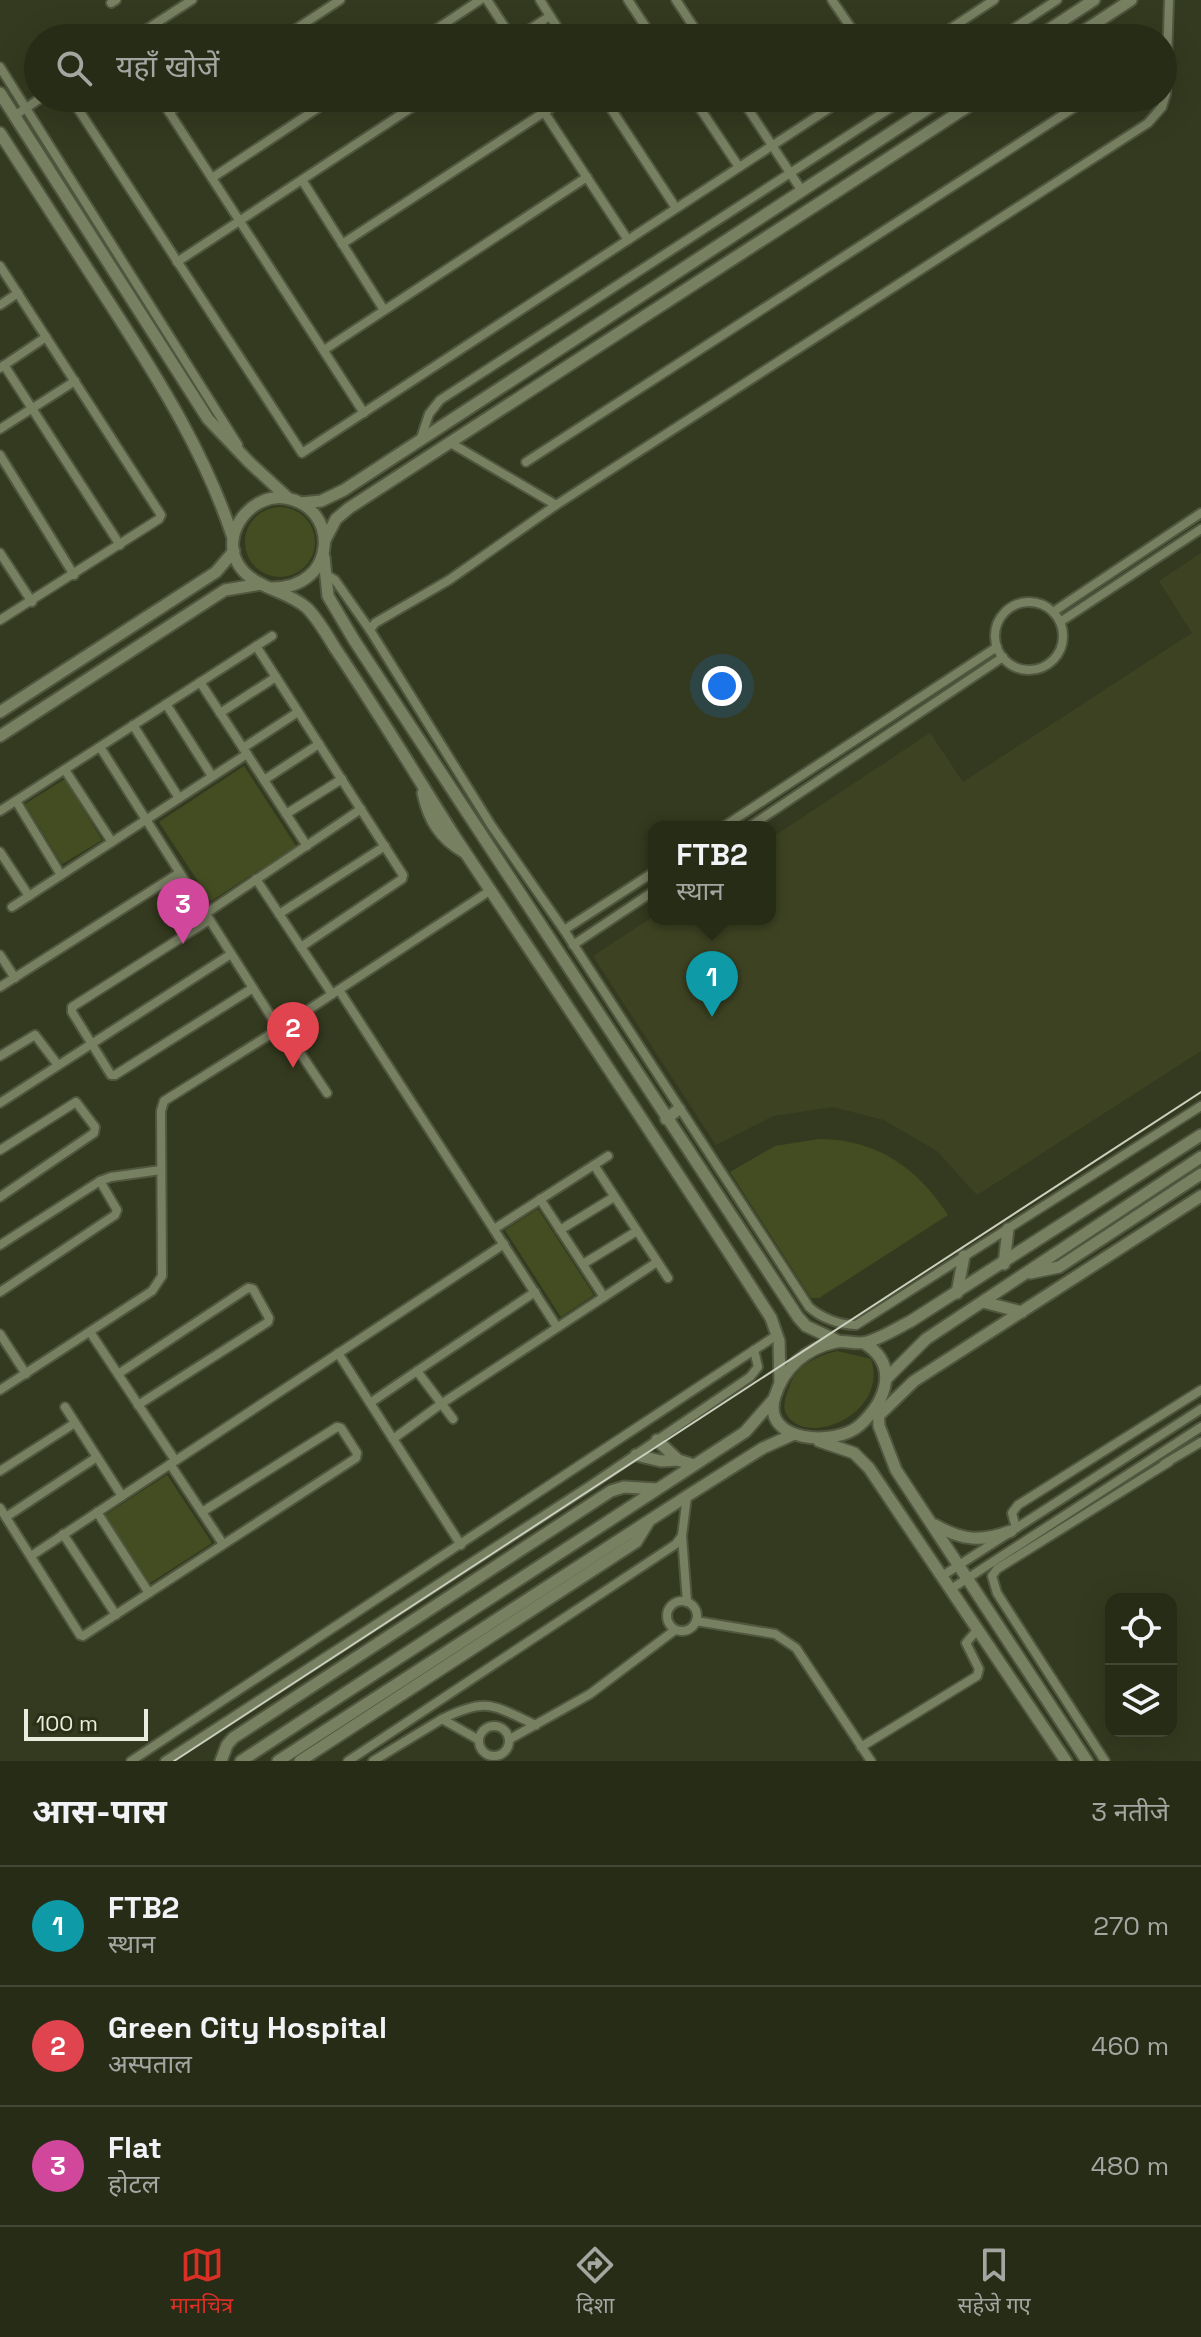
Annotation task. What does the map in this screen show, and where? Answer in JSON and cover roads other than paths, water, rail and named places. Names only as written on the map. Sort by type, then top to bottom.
[{"type":"street","points":[[155,24],[192,0]]},
{"type":"street","points":[[303,24],[340,0]]},
{"type":"street","points":[[444,24],[480,0]]},
{"type":"street","points":[[487,0],[504,24]]},
{"type":"street","points":[[540,0],[555,24]]},
{"type":"street","points":[[628,0],[644,24]]},
{"type":"street","points":[[676,0],[692,24]]},
{"type":"street","points":[[832,0],[848,24]]},
{"type":"street","points":[[957,24],[994,0]]},
{"type":"street","points":[[1020,24],[1057,0]]},
{"type":"street","points":[[1057,24],[1094,0]]},
{"type":"street","points":[[1094,24],[1131,0]]},
{"type":"street","points":[[1168,24],[1169,0]]},
{"type":"street","points":[[537,24],[550,16]]},
{"type":"street","points":[[0,67],[24,105]]},
{"type":"street","points":[[0,93],[208,419],[288,498]]},
{"type":"street","points":[[14,116],[24,109]]},
{"type":"street","points":[[29,112],[249,462]]},
{"type":"street","points":[[80,112],[299,452],[305,452],[824,112]]},
{"type":"street","points":[[169,112],[364,413]]},
{"type":"street","points":[[212,178],[312,112]]},
{"type":"street","points":[[177,262],[405,112]]},
{"type":"street","points":[[342,244],[544,112],[628,240]]},
{"type":"street","points":[[613,112],[676,208]]},
{"type":"street","points":[[702,112],[739,167]]},
{"type":"street","points":[[750,112],[802,191]]},
{"type":"street","points":[[421,438],[433,406],[440,400],[884,112]]},
{"type":"street","points":[[301,503],[321,501],[344,490],[923,112]]},
{"type":"street","points":[[0,736],[225,590],[296,586],[313,574],[336,519],[349,508],[959,112]]},
{"type":"street","points":[[526,462],[1067,112]]},
{"type":"street","points":[[370,630],[375,623],[449,580],[556,505],[1148,123],[1158,112]]},
{"type":"street","points":[[0,133],[156,376],[185,427],[225,512],[237,563],[251,579],[307,609],[771,1318],[781,1361],[780,1384]]},
{"type":"street","points":[[324,350],[587,177]]},
{"type":"street","points":[[302,180],[384,310]]},
{"type":"street","points":[[0,266],[161,515],[120,545],[0,620]]},
{"type":"street","points":[[0,305],[18,293]]},
{"type":"street","points":[[46,337],[2,367],[120,545]]},
{"type":"street","points":[[0,429],[75,381]]},
{"type":"street","points":[[449,442],[556,505]]},
{"type":"street","points":[[0,455],[74,575]]},
{"type":"street","points":[[233,538],[245,512],[258,502],[288,498],[301,503],[317,518],[324,546],[328,596],[354,640],[791,1308],[806,1326],[838,1341],[864,1343],[876,1350],[884,1363],[886,1379],[878,1411],[888,1454],[1087,1761]]},
{"type":"street","points":[[1053,612],[1201,513]]},
{"type":"street","points":[[1060,622],[1201,529]]},
{"type":"street","points":[[0,712],[216,572],[234,551]]},
{"type":"street","points":[[0,553],[32,602]]},
{"type":"street","points":[[324,573],[335,580],[370,630],[491,825],[564,930],[809,1307],[817,1314],[855,1326],[1201,1106]]},
{"type":"street","points":[[1033,602],[1053,612],[1060,622],[1062,643],[1051,661],[1032,669],[1021,668],[1003,657],[997,647],[997,625],[1002,615],[1011,607],[1033,602]]},
{"type":"street","points":[[0,811],[272,636]]},
{"type":"street","points":[[256,646],[403,878],[301,947]]},
{"type":"street","points":[[732,821],[997,647]]},
{"type":"street","points":[[758,821],[1003,657]]},
{"type":"street","points":[[220,713],[276,677]]},
{"type":"street","points":[[200,682],[307,846]]},
{"type":"street","points":[[166,704],[212,776]]},
{"type":"street","points":[[12,907],[212,776],[298,712]]},
{"type":"street","points":[[133,725],[179,798]]},
{"type":"street","points":[[264,780],[319,744]]},
{"type":"street","points":[[100,747],[279,1029],[301,1054],[327,1093]]},
{"type":"street","points":[[65,770],[112,842]]},
{"type":"street","points":[[286,814],[342,779]]},
{"type":"street","points":[[16,801],[61,875]]},
{"type":"street","points":[[253,988],[115,1075],[111,1075],[72,1012],[72,1007],[361,809]]},
{"type":"street","points":[[279,914],[385,846]]},
{"type":"street","points":[[0,852],[29,896]]},
{"type":"street","points":[[0,987],[179,873]]},
{"type":"street","points":[[564,930],[648,876]]},
{"type":"street","points":[[256,879],[335,992],[557,1327]]},
{"type":"street","points":[[0,1390],[152,1291],[158,1284],[162,1276],[161,1111],[164,1101],[491,890]]},
{"type":"street","points":[[573,945],[648,895]]},
{"type":"street","points":[[0,1103],[231,954]]},
{"type":"street","points":[[0,955],[15,978]]},
{"type":"street","points":[[0,1056],[35,1035],[58,1065]]},
{"type":"street","points":[[0,1150],[76,1102],[95,1127],[94,1133],[0,1197]]},
{"type":"street","points":[[666,1119],[679,1109]]},
{"type":"street","points":[[864,1343],[911,1321],[1004,1264],[1201,1135]]},
{"type":"street","points":[[494,1229],[608,1156]]},
{"type":"street","points":[[886,1379],[916,1346],[1201,1157]]},
{"type":"street","points":[[594,1165],[668,1278]]},
{"type":"street","points":[[0,1245],[100,1181],[161,1170]]},
{"type":"street","points":[[1026,1273],[1059,1267],[1201,1174]]},
{"type":"street","points":[[0,1292],[115,1215],[117,1210],[100,1181]]},
{"type":"street","points":[[812,1438],[845,1434],[855,1429],[914,1381],[1201,1196]]},
{"type":"street","points":[[560,1230],[614,1197]]},
{"type":"street","points":[[540,1199],[604,1297]]},
{"type":"street","points":[[1004,1264],[1008,1229]]},
{"type":"street","points":[[583,1264],[637,1231]]},
{"type":"street","points":[[31,1556],[504,1244]]},
{"type":"street","points":[[957,1293],[964,1256]]},
{"type":"street","points":[[393,1439],[657,1262]]},
{"type":"street","points":[[118,1374],[248,1288],[253,1289],[269,1318],[268,1322],[138,1405]]},
{"type":"street","points":[[370,1403],[535,1292]]},
{"type":"street","points":[[983,1302],[1022,1312]]},
{"type":"street","points":[[90,1332],[223,1544]]},
{"type":"street","points":[[0,1334],[26,1374]]},
{"type":"street","points":[[131,1761],[777,1335]]},
{"type":"street","points":[[792,1435],[773,1412],[774,1399],[786,1371],[809,1352],[838,1341]]},
{"type":"street","points":[[165,1761],[636,1455],[750,1377],[758,1367],[754,1350]]},
{"type":"street","points":[[338,1353],[461,1545]]},
{"type":"street","points":[[417,1371],[453,1419]]},
{"type":"street","points":[[1013,1530],[1012,1513],[1018,1505],[1201,1390]]},
{"type":"street","points":[[241,1761],[745,1432],[774,1399]]},
{"type":"street","points":[[65,1407],[122,1496]]},
{"type":"street","points":[[942,1576],[1201,1409]]},
{"type":"street","points":[[0,1471],[75,1423]]},
{"type":"street","points":[[951,1589],[1201,1427]]},
{"type":"street","points":[[0,1508],[83,1636],[356,1458],[357,1453],[341,1428],[334,1428],[202,1512]]},
{"type":"street","points":[[278,1761],[649,1520],[763,1448],[792,1435],[812,1438],[854,1453],[869,1468],[1066,1761]]},
{"type":"street","points":[[657,1440],[678,1460]]},
{"type":"street","points":[[1105,1761],[997,1593],[992,1576],[997,1569],[1201,1442]]},
{"type":"street","points":[[636,1455],[694,1465]]},
{"type":"street","points":[[6,1517],[97,1457]]},
{"type":"street","points":[[1115,1483],[1169,1462]]},
{"type":"street","points":[[221,1761],[233,1738],[611,1491],[624,1487],[657,1489]]},
{"type":"street","points":[[687,1496],[682,1536],[687,1602],[694,1608],[696,1621]]},
{"type":"street","points":[[97,1512],[149,1593]]},
{"type":"street","points":[[300,1761],[636,1542],[649,1520]]},
{"type":"street","points":[[931,1523],[954,1536],[973,1540],[990,1539],[1013,1530]]},
{"type":"street","points":[[63,1534],[116,1615]]},
{"type":"street","points":[[348,1761],[676,1544],[682,1536]]},
{"type":"street","points":[[983,1602],[997,1593]]},
{"type":"street","points":[[675,1630],[668,1622],[667,1612],[673,1604],[687,1602]]},
{"type":"street","points":[[442,1719],[479,1740],[485,1754],[494,1759],[505,1752],[510,1739],[590,1694],[675,1630],[685,1631],[696,1621]]},
{"type":"street","points":[[696,1621],[775,1634],[787,1639],[871,1761]]},
{"type":"street","points":[[861,1747],[977,1676],[979,1669],[966,1643],[978,1629]]},
{"type":"street","points":[[363,1752],[372,1761],[467,1706],[495,1706],[536,1725]]},
{"type":"street","points":[[1069,1734],[1083,1725]]},
{"type":"street","points":[[479,1740],[482,1731],[496,1726],[505,1730],[510,1739]]},
{"type":"street","points":[[505,1752],[511,1761]]},
{"type":"railway","points":[[174,1761],[1201,1092]]},
{"type":"place","name":"Flat","points":[[183,944]]},
{"type":"place","name":"FTB2","points":[[712,1017]]},
{"type":"place","name":"Green City Hospital","points":[[293,1068]]}]
